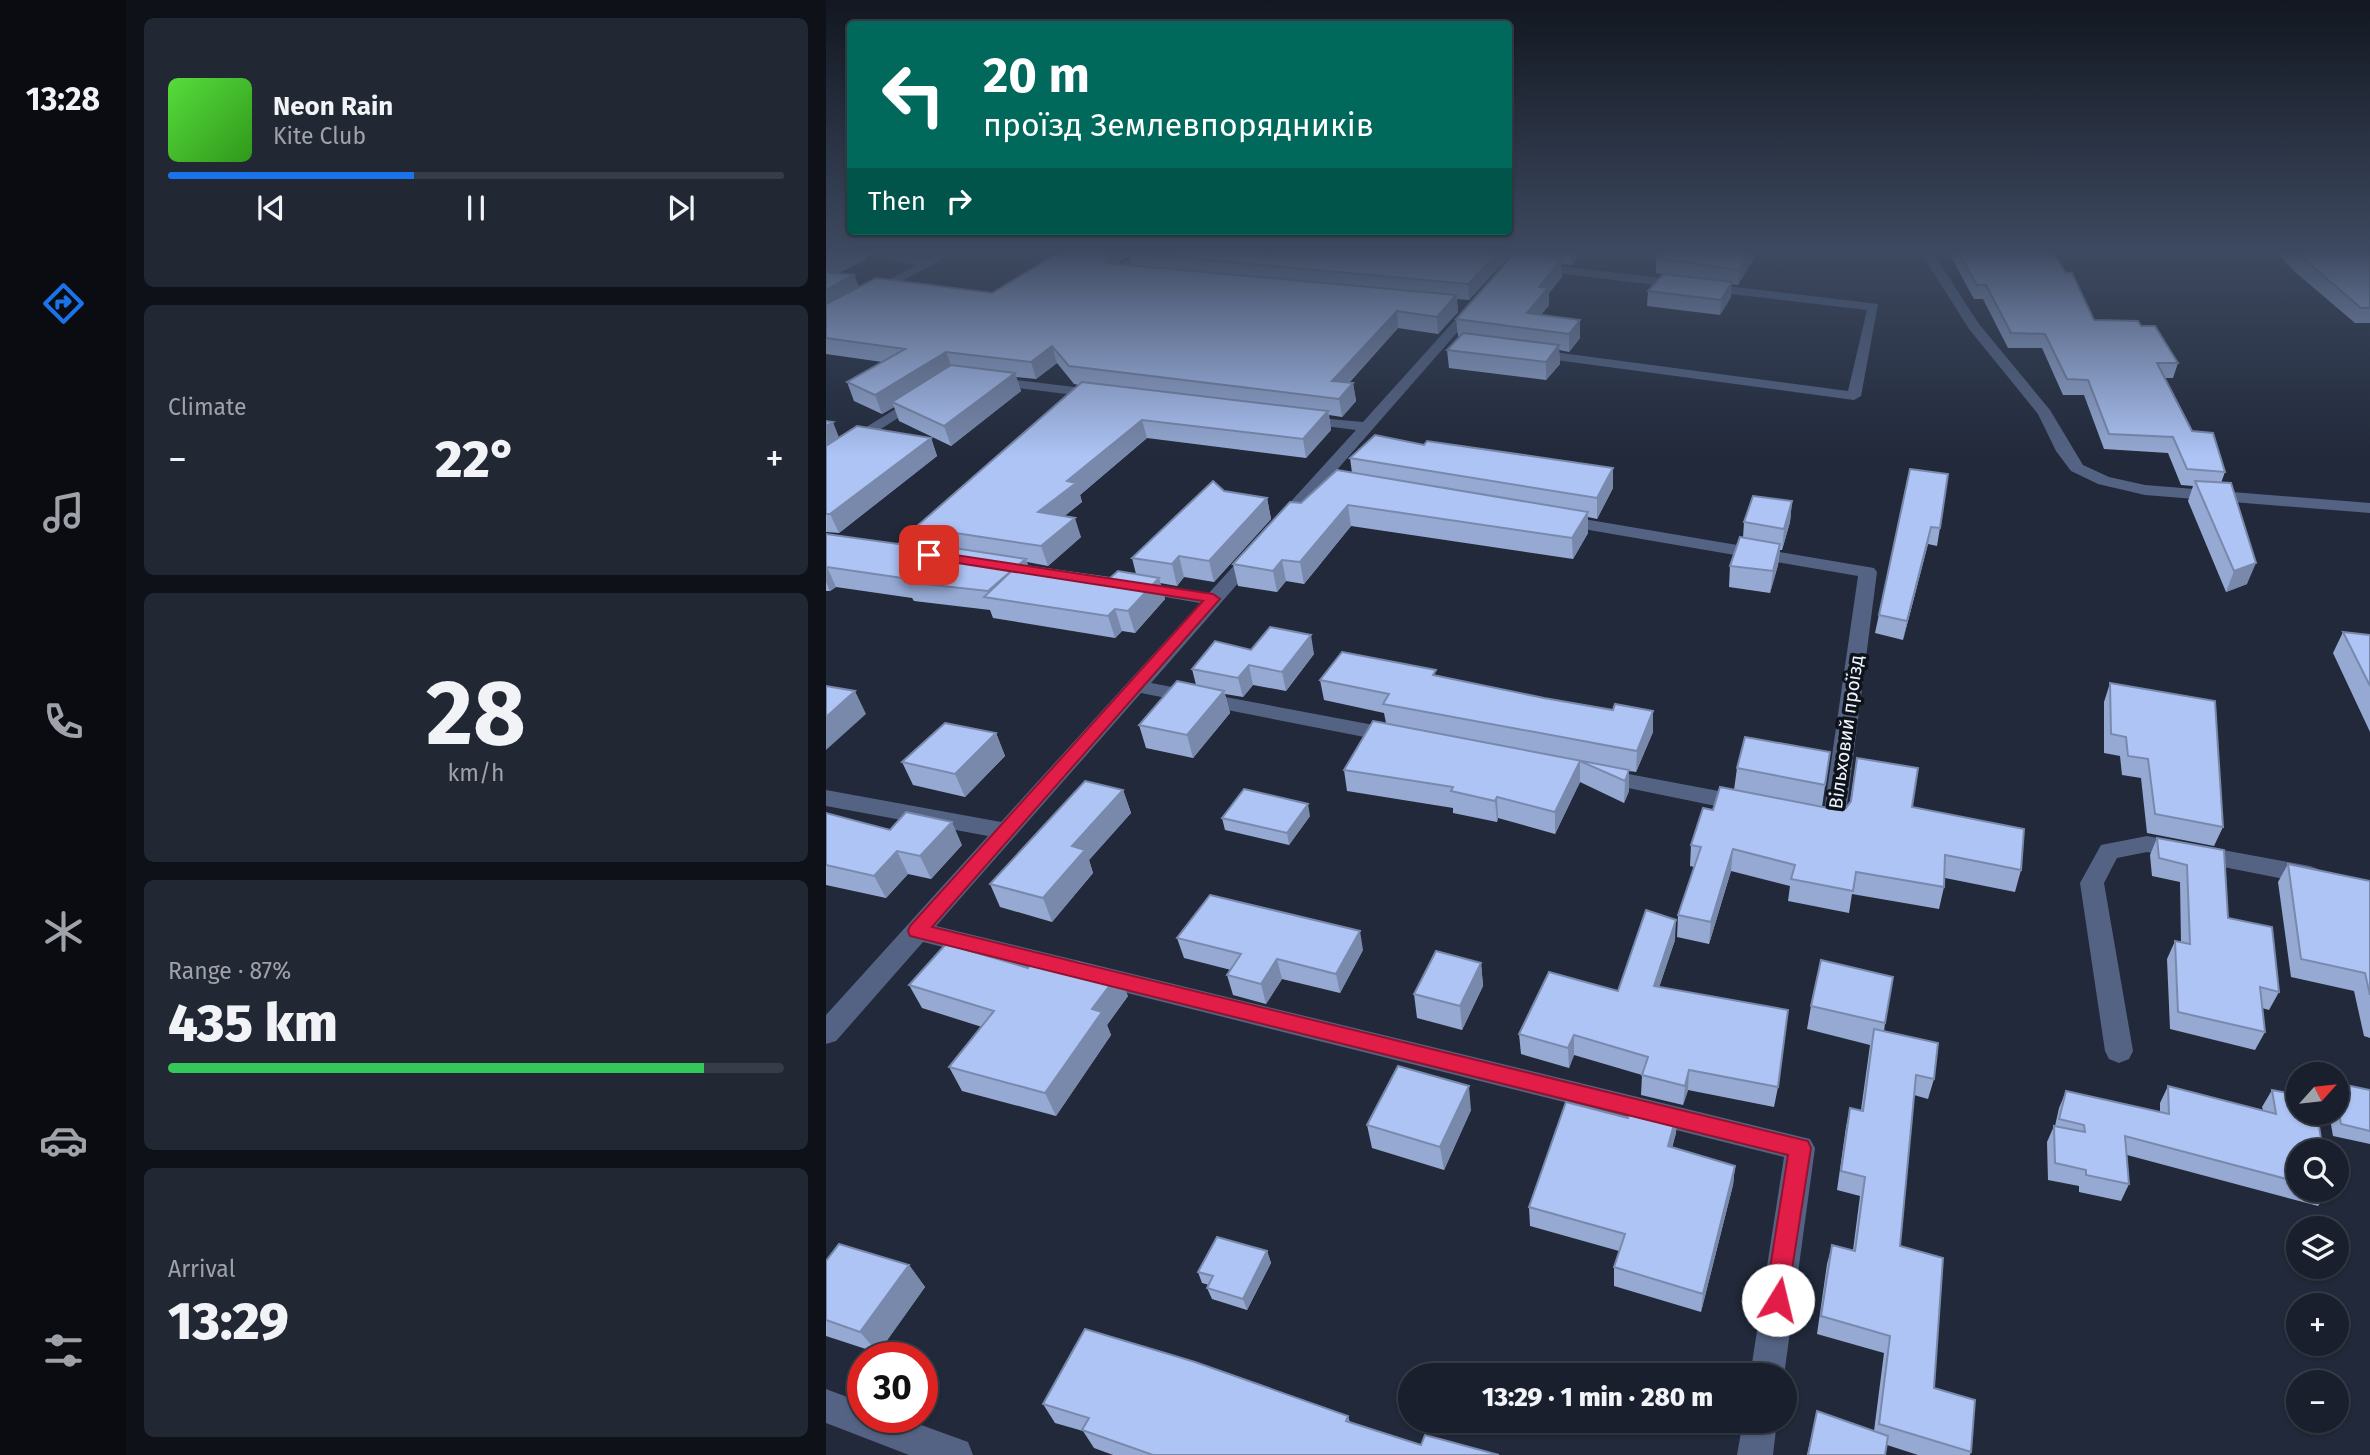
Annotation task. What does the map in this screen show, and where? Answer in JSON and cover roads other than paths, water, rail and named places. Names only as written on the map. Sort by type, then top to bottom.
[{"type":"street","points":[[826,1033],[1367,427],[1450,342],[1460,321]]},
{"type":"street","points":[[1511,351],[1854,396],[1871,321]]},
{"type":"street","points":[[1971,321],[2045,413],[2064,451],[2077,468],[2104,481],[2145,490],[2370,508]]},
{"type":"street","points":[[981,379],[1119,396]]},
{"type":"street","points":[[826,458],[931,391]]},
{"type":"street","points":[[1284,417],[1367,427]]},
{"type":"street","points":[[1320,480],[1347,484]]},
{"type":"street","name":"Вільховий проїзд","points":[[1539,517],[1868,572],[1834,821],[1793,813]]},
{"type":"street","points":[[1120,584],[1213,599]]},
{"type":"street","points":[[1136,686],[1410,739]]},
{"type":"street","points":[[1588,774],[1766,808]]},
{"type":"street","points":[[826,798],[1006,831]]},
{"type":"street","points":[[2119,1051],[2092,883],[2109,851],[2147,844],[2331,878]]},
{"type":"street","points":[[917,931],[1800,1148],[1768,1363]]},
{"type":"street","points":[[826,1406],[955,1455]]},
{"type":"street","points":[[1755,1455],[1758,1433]]}]
